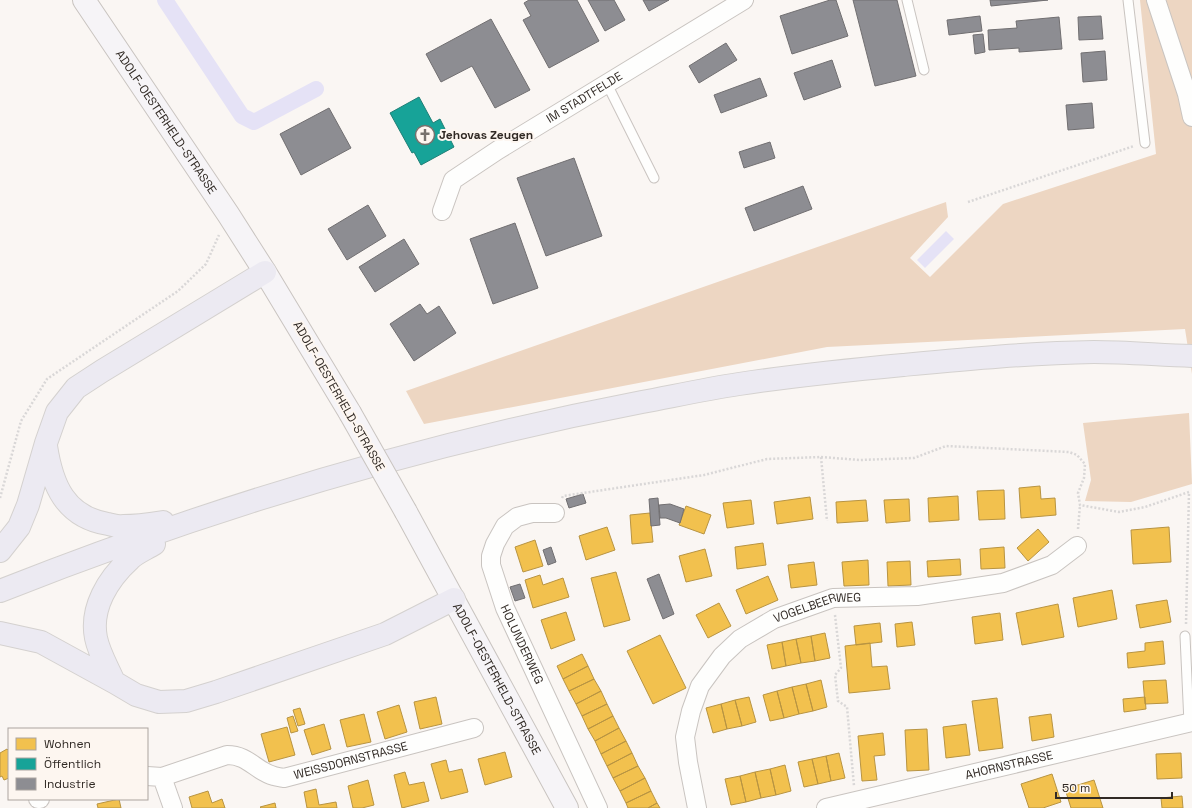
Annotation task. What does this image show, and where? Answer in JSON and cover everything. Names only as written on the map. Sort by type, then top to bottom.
[{"type":"main road","points":[[0,551],[19,527],[28,505],[46,443],[57,412],[76,388],[265,272]]},
{"type":"main road","points":[[0,591],[197,519],[335,476],[499,432],[571,416],[738,384],[860,369],[979,358],[1094,352],[1192,356]]},
{"type":"main road","points":[[46,443],[48,459],[55,483],[66,503],[81,514],[97,522],[121,527],[197,519]]},
{"type":"main road","points":[[114,682],[96,638],[96,615],[100,598],[112,578],[130,558],[197,519]]},
{"type":"main road","points":[[0,633],[41,642],[136,695],[159,702],[186,701],[385,634],[454,599]]},
{"type":"street","name":"ADOLF-OESTERHELD-STRASSE","points":[[84,0],[228,214],[265,272],[350,413],[454,599],[567,808]]},
{"type":"street","name":"IM STADTFELDE","points":[[442,211],[453,180],[498,150],[744,0]]},
{"type":"street","points":[[1156,0],[1187,94],[1192,117]]},
{"type":"street","name":"HOLUNDERWEG","points":[[555,513],[532,513],[517,516],[505,526],[495,544],[491,556],[491,565],[505,608],[598,808]]},
{"type":"street","name":"VOGELBEERWEG","points":[[697,808],[688,762],[685,737],[691,711],[700,686],[722,656],[740,639],[774,620],[833,598],[917,596],[1003,583],[1052,565],[1077,546]]},
{"type":"street","name":"AHORNSTRASSE","points":[[826,808],[857,805],[1190,723]]},
{"type":"street","name":"WEISSDORNSTRASSE","points":[[155,776],[227,755],[236,755],[245,758],[273,776],[284,778],[474,728]]},
{"type":"street","points":[[155,776],[173,808]]},
{"type":"lane","points":[[907,0],[924,70]]},
{"type":"lane","points":[[1128,0],[1145,143]]},
{"type":"lane","points":[[607,84],[654,178]]},
{"type":"lane","points":[[1185,636],[1190,723]]},
{"type":"path","points":[[968,202],[1145,143]]},
{"type":"path","points":[[555,513],[563,496],[704,475],[767,459],[822,457],[860,460],[914,458],[946,446],[1070,452],[1077,455],[1085,464],[1084,478],[1078,493],[1080,505],[1077,546]]},
{"type":"path","points":[[822,457],[827,521]]},
{"type":"path","points":[[1080,505],[1119,512],[1145,507],[1189,492],[1185,636]]},
{"type":"path","points":[[833,598],[841,668],[835,674],[838,701],[847,708],[857,805]]},
{"type":"shaded area","points":[[1140,0],[1192,0],[1192,374],[1185,329],[827,347],[424,424],[406,391],[946,202],[948,217],[910,258],[930,277],[1003,204],[1156,154]]},
{"type":"shaded area","points":[[946,231],[954,239],[925,268],[917,260]]},
{"type":"shaded area","points":[[1189,413],[1192,484],[1131,502],[1085,501],[1091,480],[1083,423]]},
{"type":"building: Wohnen","points":[[1040,486],[1041,499],[1055,498],[1056,515],[1021,518],[1019,488]]},
{"type":"building: Wohnen","points":[[1004,490],[1005,519],[979,520],[977,491]]},
{"type":"building: Wohnen","points":[[958,496],[959,520],[929,522],[928,498]]},
{"type":"building: Wohnen","points":[[810,497],[813,519],[777,524],[774,502]]},
{"type":"building: Wohnen","points":[[909,499],[910,521],[886,523],[884,500]]},
{"type":"building: Wohnen","points":[[751,500],[754,524],[727,528],[723,503]]},
{"type":"building: Wohnen","points":[[866,500],[868,521],[837,523],[836,502]]},
{"type":"building: Wohnen","points":[[686,506],[711,515],[704,534],[679,525]]},
{"type":"building: Wohnen","points":[[650,513],[653,542],[632,544],[630,515]]},
{"type":"building: Wohnen","points":[[607,527],[615,550],[586,560],[579,536]]},
{"type":"building: Wohnen","points":[[1169,527],[1171,562],[1133,564],[1131,530]]},
{"type":"building: Wohnen","points":[[1038,529],[1049,542],[1028,561],[1017,548]]},
{"type":"building: Wohnen","points":[[535,540],[543,566],[523,572],[515,547]]},
{"type":"building: Wohnen","points":[[763,543],[766,565],[737,569],[735,547]]},
{"type":"building: Wohnen","points":[[1004,547],[1005,568],[981,569],[980,549]]},
{"type":"building: Wohnen","points":[[705,549],[712,576],[686,582],[679,556]]},
{"type":"building: Wohnen","points":[[960,559],[961,575],[928,577],[927,561]]},
{"type":"building: Wohnen","points":[[868,560],[869,585],[844,586],[842,562]]},
{"type":"building: Wohnen","points":[[910,561],[911,585],[888,586],[887,562]]},
{"type":"building: Wohnen","points":[[814,562],[817,585],[791,588],[788,565]]},
{"type":"building: Wohnen","points":[[616,572],[630,620],[604,627],[591,578]]},
{"type":"building: Wohnen","points":[[540,575],[543,585],[563,578],[569,597],[533,608],[525,580]]},
{"type":"building: Wohnen","points":[[768,576],[778,600],[746,614],[736,590]]},
{"type":"building: Wohnen","points":[[1112,590],[1117,619],[1078,627],[1073,598]]},
{"type":"building: Wohnen","points":[[1167,600],[1171,622],[1140,628],[1136,605]]},
{"type":"building: Wohnen","points":[[719,603],[731,626],[708,638],[696,615]]},
{"type":"building: Wohnen","points":[[1058,604],[1064,637],[1022,645],[1016,613]]},
{"type":"building: Wohnen","points":[[566,612],[575,640],[551,649],[541,620]]},
{"type":"building: Wohnen","points":[[1000,613],[1003,640],[975,644],[972,617]]},
{"type":"building: Wohnen","points":[[912,622],[915,645],[897,647],[895,624]]},
{"type":"building: Wohnen","points":[[880,623],[882,642],[856,645],[854,626]]},
{"type":"building: Wohnen","points":[[825,633],[830,658],[815,661],[811,636]]},
{"type":"building: Wohnen","points":[[660,635],[686,688],[653,704],[627,651]]},
{"type":"building: Wohnen","points":[[811,636],[815,661],[801,663],[796,639]]},
{"type":"building: Wohnen","points":[[796,639],[801,663],[786,666],[782,642]]},
{"type":"building: Wohnen","points":[[1163,641],[1165,664],[1128,668],[1127,653],[1145,651],[1145,643]]},
{"type":"building: Wohnen","points":[[782,642],[786,666],[772,669],[767,645]]},
{"type":"building: Wohnen","points":[[870,643],[872,667],[887,666],[890,689],[849,693],[845,646]]},
{"type":"building: Wohnen","points":[[582,654],[588,666],[563,679],[557,666]]},
{"type":"building: Wohnen","points":[[588,666],[594,679],[569,691],[563,679]]},
{"type":"building: Wohnen","points":[[594,679],[601,691],[576,704],[569,691]]},
{"type":"building: Wohnen","points":[[821,680],[827,707],[813,711],[806,684]]},
{"type":"building: Wohnen","points":[[1166,680],[1168,703],[1145,704],[1143,681]]},
{"type":"building: Wohnen","points":[[806,684],[813,711],[799,714],[792,687]]},
{"type":"building: Wohnen","points":[[792,687],[799,714],[784,718],[777,691]]},
{"type":"building: Wohnen","points":[[601,691],[607,704],[582,716],[576,704]]},
{"type":"building: Wohnen","points":[[777,691],[784,718],[770,721],[763,695]]},
{"type":"building: Wohnen","points":[[436,697],[442,724],[420,729],[414,702]]},
{"type":"building: Wohnen","points":[[749,697],[756,722],[742,726],[735,700]]},
{"type":"building: Wohnen","points":[[1145,697],[1146,709],[1124,712],[1123,699]]},
{"type":"building: Wohnen","points":[[997,698],[1003,748],[979,751],[972,701]]},
{"type":"building: Wohnen","points":[[735,700],[742,726],[727,729],[721,704]]},
{"type":"building: Wohnen","points":[[607,704],[613,716],[588,729],[582,716]]},
{"type":"building: Wohnen","points":[[721,704],[727,729],[713,733],[706,708]]},
{"type":"building: Wohnen","points":[[399,705],[407,732],[385,739],[377,712]]},
{"type":"building: Wohnen","points":[[300,708],[305,724],[298,726],[293,710]]},
{"type":"building: Wohnen","points":[[364,714],[371,742],[347,747],[340,720]]},
{"type":"building: Wohnen","points":[[1051,714],[1054,737],[1032,741],[1029,717]]},
{"type":"building: Wohnen","points":[[293,716],[298,731],[291,733],[287,718]]},
{"type":"building: Wohnen","points":[[613,716],[619,728],[595,741],[588,729]]},
{"type":"building: Wohnen","points":[[324,724],[331,749],[312,755],[304,730]]},
{"type":"building: Wohnen","points":[[966,724],[970,755],[946,758],[943,727]]},
{"type":"building: Wohnen","points":[[287,727],[295,755],[269,762],[261,734]]},
{"type":"building: Wohnen","points":[[619,728],[626,741],[601,754],[595,741]]},
{"type":"building: Wohnen","points":[[927,729],[929,770],[907,771],[905,730]]},
{"type":"building: Wohnen","points":[[883,733],[885,755],[874,756],[877,780],[862,781],[858,736]]},
{"type":"building: Wohnen","points":[[626,741],[632,753],[607,766],[601,754]]},
{"type":"building: Wohnen","points":[[7,749],[8,750],[8,778],[4,780],[2,776],[0,777],[0,753]]},
{"type":"building: Wohnen","points":[[505,752],[512,777],[485,785],[478,759]]},
{"type":"building: Wohnen","points":[[632,753],[638,766],[613,778],[607,766]]},
{"type":"building: Wohnen","points":[[839,753],[845,778],[831,781],[826,756]]},
{"type":"building: Wohnen","points":[[1181,753],[1182,778],[1157,779],[1156,754]]},
{"type":"building: Wohnen","points":[[826,756],[831,781],[818,784],[812,759]]},
{"type":"building: Wohnen","points":[[812,759],[818,784],[804,787],[798,762]]},
{"type":"building: Wohnen","points":[[446,760],[449,772],[462,769],[468,792],[441,799],[431,764]]},
{"type":"building: Wohnen","points":[[785,765],[791,791],[776,795],[770,769]]},
{"type":"building: Wohnen","points":[[638,766],[645,778],[620,791],[613,778]]},
{"type":"building: Wohnen","points":[[770,769],[776,795],[761,798],[755,772]]},
{"type":"building: Wohnen","points":[[405,772],[409,785],[424,782],[429,801],[402,808],[394,775]]},
{"type":"building: Wohnen","points":[[755,772],[761,798],[746,802],[740,776]]},
{"type":"building: Wohnen","points":[[1052,774],[1061,802],[1043,808],[1029,808],[1021,784]]},
{"type":"building: Wohnen","points":[[740,776],[746,802],[731,805],[725,779]]},
{"type":"building: Wohnen","points":[[645,778],[651,791],[626,803],[620,791]]},
{"type":"building: Wohnen","points":[[368,780],[374,805],[362,808],[353,808],[348,786]]},
{"type":"building: Wohnen","points":[[1094,780],[1103,808],[1071,808],[1065,789]]},
{"type":"building: Wohnen","points":[[316,789],[319,805],[336,802],[337,808],[307,808],[304,792]]},
{"type":"building: Wohnen","points":[[208,791],[212,803],[222,799],[225,808],[192,808],[189,797]]},
{"type":"building: Wohnen","points":[[651,791],[657,803],[648,808],[628,808],[626,803]]},
{"type":"building: Wohnen","points":[[1182,796],[1183,808],[1162,808],[1161,798]]},
{"type":"building: Wohnen","points":[[119,800],[121,808],[98,808],[97,804]]},
{"type":"building: Wohnen","points":[[275,803],[276,808],[260,807]]},
{"type":"building: Wohnen","points":[[657,803],[660,808],[648,808]]},
{"type":"building: Öffentlich","name":"Jehovas Zeugen","points":[[419,97],[433,123],[440,119],[454,147],[421,165],[414,152],[412,153],[390,113]]},
{"type":"building: Industrie","points":[[529,0],[577,0],[599,41],[549,68],[523,20],[531,16],[524,3]]},
{"type":"building: Industrie","points":[[588,0],[614,0],[625,20],[605,31]]},
{"type":"building: Industrie","points":[[643,0],[669,0],[649,11]]},
{"type":"building: Industrie","points":[[830,0],[836,0],[848,36],[792,54],[780,16]]},
{"type":"building: Industrie","points":[[853,0],[897,0],[916,76],[875,86]]},
{"type":"building: Industrie","points":[[990,0],[1048,0],[991,6]]},
{"type":"building: Industrie","points":[[980,16],[982,31],[949,35],[947,20]]},
{"type":"building: Industrie","points":[[1101,16],[1103,39],[1079,40],[1078,17]]},
{"type":"building: Industrie","points":[[1059,17],[1062,49],[1019,52],[1019,48],[989,50],[988,30],[1017,28],[1016,21]]},
{"type":"building: Industrie","points":[[491,19],[530,90],[495,108],[472,66],[441,82],[426,54]]},
{"type":"building: Industrie","points":[[983,34],[985,52],[975,54],[973,35]]},
{"type":"building: Industrie","points":[[726,43],[737,60],[699,83],[689,66]]},
{"type":"building: Industrie","points":[[1105,51],[1107,80],[1083,82],[1081,53]]},
{"type":"building: Industrie","points":[[832,60],[841,87],[804,100],[794,73]]},
{"type":"building: Industrie","points":[[760,78],[767,96],[721,113],[714,95]]},
{"type":"building: Industrie","points":[[1092,103],[1094,128],[1068,130],[1066,105]]},
{"type":"building: Industrie","points":[[329,108],[351,148],[301,175],[280,134]]},
{"type":"building: Industrie","points":[[770,142],[775,158],[744,168],[739,152]]},
{"type":"building: Industrie","points":[[574,158],[602,236],[546,256],[517,178]]},
{"type":"building: Industrie","points":[[803,186],[812,209],[754,231],[745,208]]},
{"type":"building: Industrie","points":[[368,205],[386,236],[347,260],[328,229]]},
{"type":"building: Industrie","points":[[515,223],[538,288],[493,304],[470,239]]},
{"type":"building: Industrie","points":[[404,239],[419,264],[375,292],[359,267]]},
{"type":"building: Industrie","points":[[420,304],[427,314],[439,306],[456,333],[414,361],[390,324]]},
{"type":"building: Industrie","points":[[583,494],[586,503],[569,508],[566,499]]},
{"type":"building: Industrie","points":[[658,498],[660,525],[651,526],[649,499]]},
{"type":"building: Industrie","points":[[670,504],[684,509],[680,523],[666,518],[660,518],[659,505]]},
{"type":"building: Industrie","points":[[551,547],[556,562],[548,565],[543,550]]},
{"type":"building: Industrie","points":[[659,574],[674,614],[663,619],[647,579]]},
{"type":"building: Industrie","points":[[520,584],[525,598],[515,601],[510,587]]},
{"type":"waterway","points":[[165,0],[242,116],[254,122],[316,89]]},
{"type":"place","name":"Jehovas Zeugen","points":[[425,135]]}]
